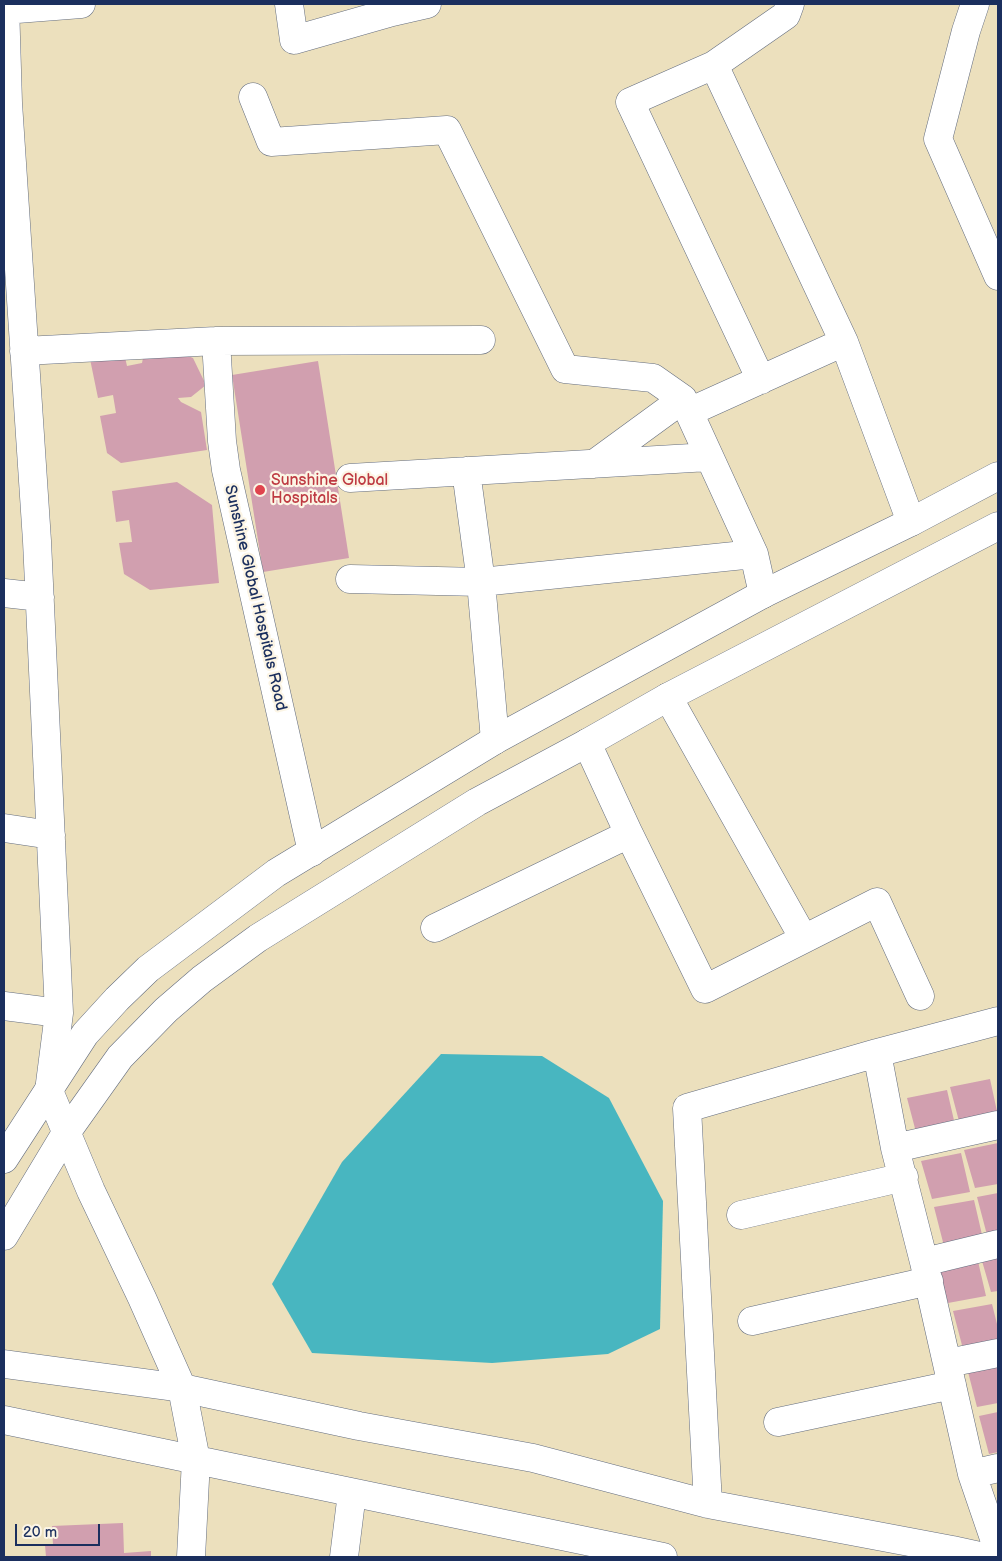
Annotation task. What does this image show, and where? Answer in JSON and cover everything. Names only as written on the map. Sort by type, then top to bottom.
[{"type":"main road","points":[[82,4],[4,8],[9,197],[24,351],[40,597],[59,1012],[49,1091],[91,1191],[182,1388],[196,1460],[191,1557]]},
{"type":"main road","points":[[290,4],[294,40],[391,8],[427,4]]},
{"type":"main road","points":[[761,380],[630,102],[714,65],[786,15],[790,4]]},
{"type":"main road","points":[[975,4],[938,138],[998,276]]},
{"type":"main road","points":[[714,65],[844,342],[911,522]]},
{"type":"main road","points":[[253,97],[271,142],[447,130],[565,369],[653,378],[686,406],[754,554],[763,594]]},
{"type":"main road","points":[[24,351],[216,341],[482,340]]},
{"type":"main road","name":"Sunshine Global Hospitals Road","points":[[216,341],[222,441],[226,470],[312,852]]},
{"type":"main road","points":[[594,464],[686,406],[761,380],[844,342]]},
{"type":"main road","points":[[350,478],[709,456]]},
{"type":"main road","points":[[466,471],[481,582],[495,740]]},
{"type":"main road","points":[[4,1159],[85,1034],[117,999],[148,968],[276,874],[495,740],[763,594],[911,522],[998,476]]},
{"type":"main road","points":[[4,1236],[66,1133],[120,1057],[166,1010],[202,979],[258,938],[477,802],[668,697],[998,526]]},
{"type":"main road","points":[[350,579],[481,582],[754,554]]},
{"type":"main road","points":[[4,592],[40,597]]},
{"type":"main road","points":[[668,697],[804,939]]},
{"type":"main road","points":[[587,743],[704,989],[877,902],[920,996]]},
{"type":"main road","points":[[4,828],[51,835]]},
{"type":"main road","points":[[435,928],[629,834]]},
{"type":"main road","points":[[4,1006],[59,1012]]},
{"type":"main road","points":[[708,1504],[687,1108],[877,1053],[998,1021]]},
{"type":"main road","points":[[877,1053],[895,1148],[904,1177],[950,1374],[985,1471],[998,1550]]},
{"type":"main road","points":[[895,1148],[998,1125]]},
{"type":"main road","points":[[741,1215],[904,1177]]},
{"type":"main road","points":[[752,1321],[927,1272],[998,1244]]},
{"type":"main road","points":[[778,1422],[950,1374],[998,1353]]},
{"type":"main road","points":[[4,1364],[182,1388],[359,1426],[533,1458],[708,1504],[984,1557]]},
{"type":"main road","points":[[4,1420],[352,1493],[566,1547],[663,1557]]},
{"type":"main road","points":[[344,1557],[352,1493]]},
{"type":"water","points":[[441,1054],[542,1056],[609,1098],[663,1201],[660,1329],[608,1354],[492,1363],[312,1353],[272,1284],[342,1162]]},
{"type":"building","points":[[176,351],[193,358],[206,385],[191,397],[178,398],[181,402],[201,412],[207,450],[121,463],[107,453],[100,416],[116,413],[113,395],[98,398],[90,359],[124,353],[127,366],[142,363],[144,353]]},
{"type":"building","points":[[318,361],[349,558],[263,572],[232,375]]},
{"type":"building","points":[[177,482],[212,505],[219,583],[150,590],[124,574],[119,543],[132,542],[129,520],[116,522],[112,491]]},
{"type":"building","points":[[990,1079],[998,1116],[960,1125],[950,1087]]},
{"type":"building","points":[[947,1090],[956,1129],[917,1136],[907,1098]]},
{"type":"building","points":[[998,1143],[998,1184],[975,1188],[964,1150]]},
{"type":"building","points":[[961,1153],[970,1192],[932,1199],[921,1161]]},
{"type":"building","points":[[998,1193],[998,1233],[987,1235],[977,1197]]},
{"type":"building","points":[[974,1200],[983,1239],[944,1246],[934,1207]]},
{"type":"building","points":[[998,1250],[998,1291],[991,1292],[980,1254]]},
{"type":"building","points":[[977,1257],[986,1296],[948,1303],[937,1264]]},
{"type":"building","points":[[992,1304],[998,1328],[998,1343],[963,1349],[953,1311]]},
{"type":"building","points":[[998,1362],[998,1403],[977,1407],[967,1368]]},
{"type":"building","points":[[998,1412],[998,1452],[989,1454],[979,1416]]},
{"type":"building","points":[[123,1523],[124,1553],[151,1551],[151,1557],[46,1557],[45,1545],[53,1545],[52,1526]]},
{"type":"place","name":"Sunshine Global Hospitals","points":[[260,490]]}]
